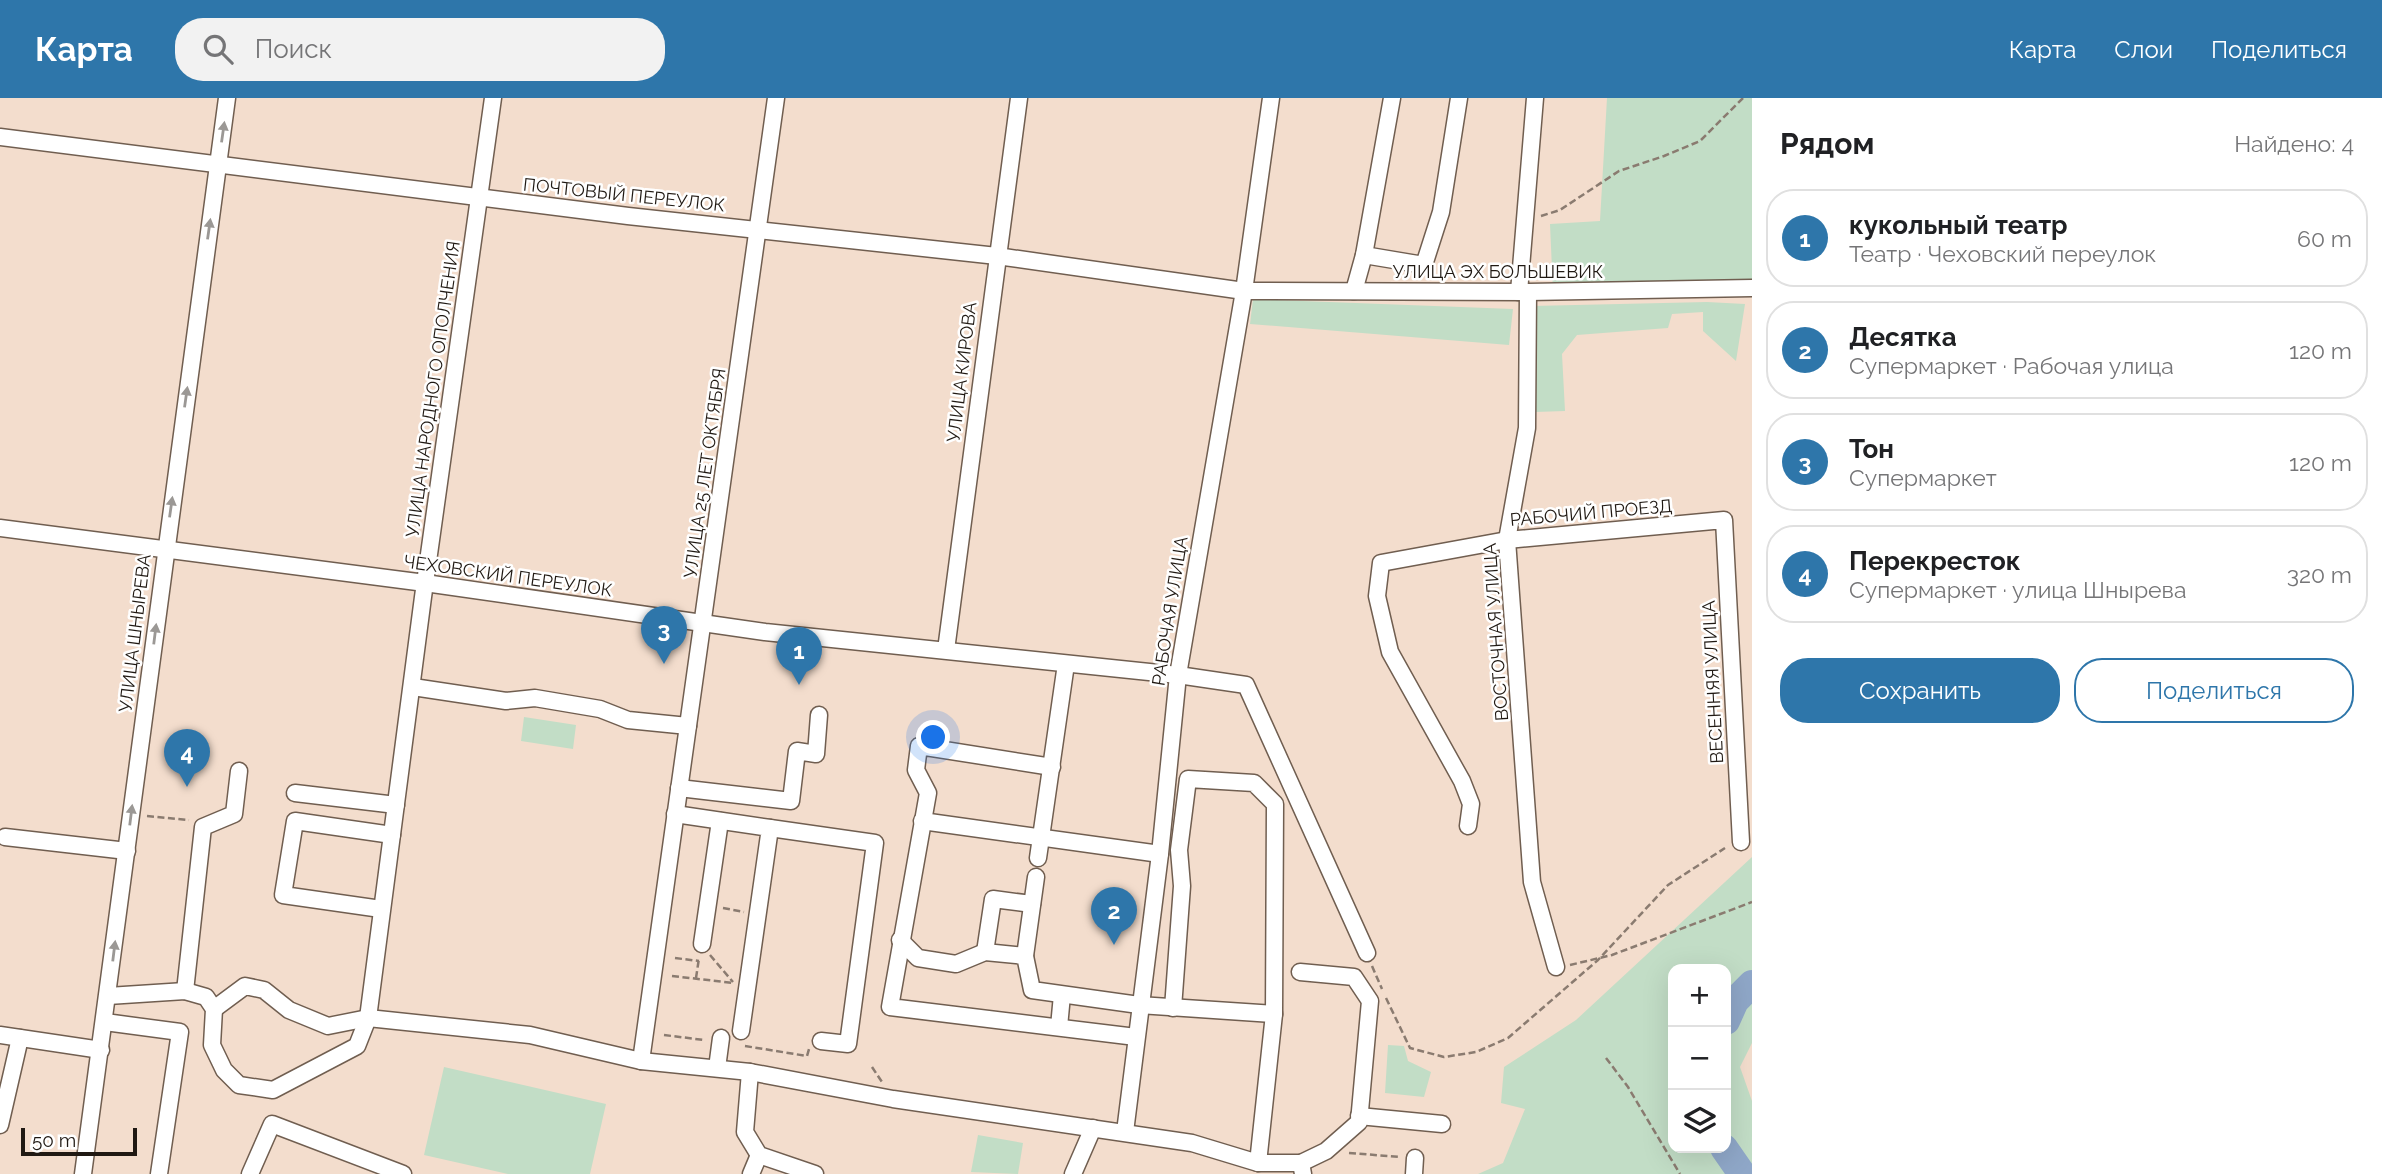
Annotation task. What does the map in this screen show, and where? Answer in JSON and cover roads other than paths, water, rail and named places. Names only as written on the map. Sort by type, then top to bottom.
[{"type":"street","name":"УЛИЦА ШНЫРЕВА","points":[[83,1174],[227,98]]},
{"type":"street","name":"УЛИЦА НАРОДНОГО ОПОЛЧЕНИЯ","points":[[368,1018],[493,98]]},
{"type":"street","name":"УЛИЦА 25 ЛЕТ ОКТЯБРЯ","points":[[640,1061],[704,624],[776,98]]},
{"type":"street","name":"УЛИЦА КИРОВА","points":[[946,650],[1018,98]]},
{"type":"street","name":"РАБОЧАЯ УЛИЦА","points":[[1125,1132],[1160,854],[1178,675],[1244,290],[1271,98]]},
{"type":"street","points":[[1354,291],[1364,255],[1392,98]]},
{"type":"street","points":[[1364,255],[1424,265],[1441,212],[1459,98]]},
{"type":"street","name":"ВОСТОЧНАЯ УЛИЦА","points":[[1535,98],[1524,217],[1527,428],[1507,540],[1532,882],[1556,967]]},
{"type":"street","name":"ПОЧТОВЫЙ ПЕРЕУЛОК","points":[[0,137],[480,198],[997,256],[1244,290]]},
{"type":"street","name":"УЛИЦА ЭХ БОЛЬШЕВИК","points":[[1244,290],[1524,292],[1752,288]]},
{"type":"street","name":"РАБОЧИЙ ПРОЕЗД","points":[[1468,826],[1471,804],[1462,780],[1390,652],[1377,596],[1381,564],[1507,540],[1724,520]]},
{"type":"street","name":"ВЕСЕННЯЯ УЛИЦА","points":[[1724,520],[1741,842]]},
{"type":"street","name":"ЧЕХОВСКИЙ ПЕРЕУЛОК","points":[[0,528],[425,583],[765,632],[1178,675],[1246,685],[1367,953]]},
{"type":"street","points":[[1038,858],[1066,664]]},
{"type":"street","points":[[413,687],[506,701],[535,698],[600,709],[628,720],[688,726]]},
{"type":"street","points":[[679,788],[791,802],[797,751],[816,754],[820,715]]},
{"type":"street","points":[[1052,767],[919,746],[916,770],[928,793],[890,1007],[1136,1037]]},
{"type":"street","points":[[185,991],[203,827],[234,814],[239,771]]},
{"type":"street","points":[[1173,1008],[1182,886],[1179,850],[1188,779],[1254,783],[1276,804],[1274,1014],[1258,1163]]},
{"type":"street","points":[[295,793],[396,805]]},
{"type":"street","points":[[675,814],[875,843],[848,1044],[821,1041]]},
{"type":"street","points":[[381,909],[283,895],[295,821],[392,835]]},
{"type":"street","points":[[702,944],[720,821]]},
{"type":"street","points":[[922,821],[1160,854]]},
{"type":"street","points":[[741,1031],[770,828]]},
{"type":"street","points":[[5,837],[127,851]]},
{"type":"street","points":[[1036,877],[1025,956],[1032,990],[1139,1005],[1274,1014]]},
{"type":"street","points":[[985,952],[993,899],[1032,904]]},
{"type":"street","points":[[900,940],[918,958],[957,964],[985,952],[1025,956]]},
{"type":"street","points":[[214,1009],[245,986],[264,990],[289,1010],[328,1026],[368,1018],[530,1035],[640,1061],[750,1072],[893,1099],[1125,1132],[1192,1143],[1258,1163],[1302,1169],[1326,1152],[1359,1122],[1370,1001],[1353,977],[1300,972]]},
{"type":"street","points":[[108,996],[185,991],[206,996],[214,1009],[212,1045],[224,1070],[273,1090],[357,1046],[368,1018]]},
{"type":"street","points":[[1059,1027],[1062,995]]},
{"type":"street","points":[[105,1022],[180,1032],[159,1174]]},
{"type":"street","points":[[0,1035],[101,1049]]},
{"type":"street","points":[[0,1125],[20,1038]]},
{"type":"street","points":[[717,1068],[721,1038]]},
{"type":"street","points":[[750,1072],[744,1132],[759,1155],[815,1174]]},
{"type":"street","points":[[1359,1116],[1442,1124]]},
{"type":"street","points":[[250,1174],[272,1124],[403,1174]]},
{"type":"street","points":[[1073,1174],[1093,1128]]},
{"type":"street","points":[[751,1174],[759,1155]]},
{"type":"waterway","points":[[1731,1010],[1735,1001],[1752,984]]},
{"type":"waterway","points":[[1727,1153],[1742,1174]]},
{"type":"place","name":"Тон","points":[[664,664]]},
{"type":"place","name":"кукольный театр","points":[[799,685]]},
{"type":"place","name":"Перекресток","points":[[187,787]]},
{"type":"place","name":"Десятка","points":[[1114,945]]}]
